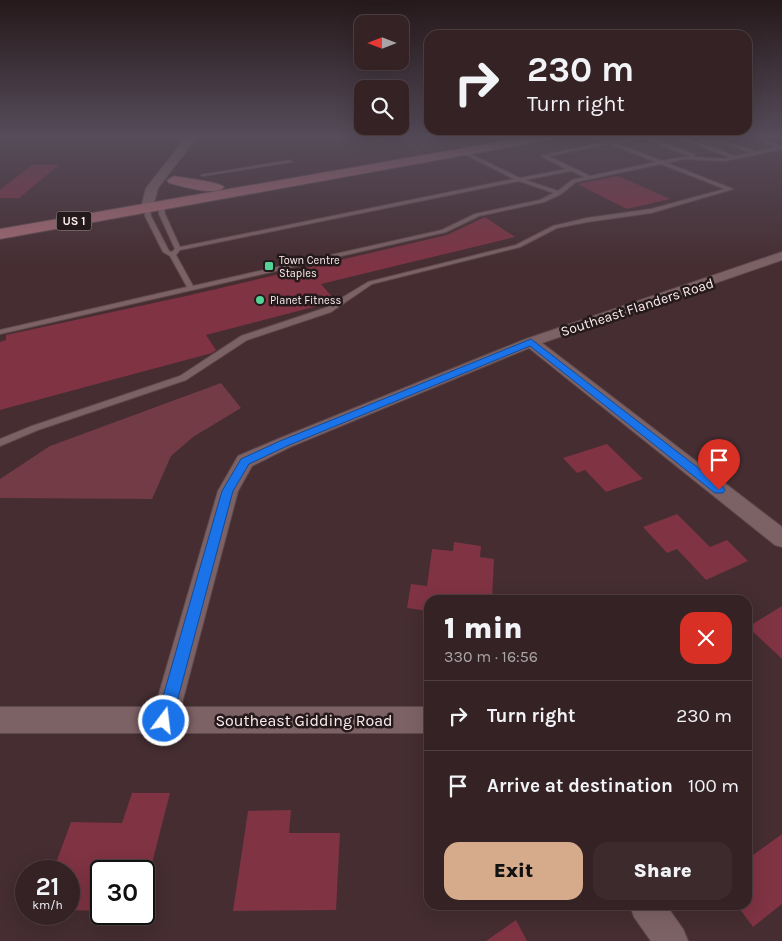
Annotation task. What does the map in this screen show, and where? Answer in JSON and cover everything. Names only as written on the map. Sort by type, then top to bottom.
[{"type":"main road","name":"US 1","points":[[0,223],[258,180]]},
{"type":"main road","name":"US 1","points":[[0,234],[160,196],[271,180]]},
{"type":"street","points":[[158,180],[152,188],[160,196],[172,180]]},
{"type":"street","name":"Southeast Flanders Road","points":[[164,721],[228,491],[245,462],[284,443],[531,342],[782,256]]},
{"type":"street","points":[[531,342],[782,539]]},
{"type":"street","name":"Southeast Gidding Road","points":[[0,720],[424,720]]},
{"type":"street","points":[[649,910],[671,941]]},
{"type":"lane","points":[[160,196],[148,216],[166,252],[176,252],[517,180],[533,187],[559,193]]},
{"type":"lane","points":[[0,332],[444,231],[477,215],[542,201],[559,193],[574,181],[580,180]]},
{"type":"lane","points":[[0,443],[35,428],[183,378],[244,338],[328,310],[370,283],[518,246],[554,228],[588,220],[652,211],[730,189],[706,180]]},
{"type":"lane","points":[[160,196],[162,214],[191,289]]},
{"type":"shaded area","points":[[221,383],[241,408],[193,437],[171,456],[152,499],[0,498],[0,479],[50,446]]},
{"type":"building","points":[[13,180],[41,180],[19,198],[0,198],[0,190]]},
{"type":"building","points":[[598,180],[627,180],[670,199],[627,209],[577,184]]},
{"type":"building","points":[[485,217],[515,237],[321,284],[335,300],[206,335],[216,350],[212,353],[0,410],[0,342],[6,340],[6,335],[186,296],[447,235]]},
{"type":"building","points":[[607,444],[643,479],[606,492],[585,470],[577,473],[563,458]]},
{"type":"building","points":[[677,514],[710,547],[727,540],[748,561],[706,580],[677,549],[667,553],[643,527]]},
{"type":"building","points":[[454,542],[481,546],[480,557],[494,559],[492,595],[424,595],[424,610],[407,608],[411,584],[427,586],[432,549],[453,551]]},
{"type":"building","points":[[782,606],[782,659],[752,631],[752,625]]},
{"type":"building","points":[[132,793],[170,793],[153,860],[90,860],[90,911],[80,910],[80,860],[57,860],[71,822],[122,823]]},
{"type":"building","points":[[291,810],[289,833],[340,833],[336,910],[233,911],[248,811]]},
{"type":"building","points":[[782,834],[782,904],[753,927],[741,910],[752,910],[752,856]]},
{"type":"building","points":[[516,920],[527,941],[486,941]]},
{"type":"place","name":"Town Centre Staples","points":[[269,266]]},
{"type":"place","name":"Planet Fitness","points":[[260,300]]},
{"type":"route","points":[[164,721],[228,491],[245,462],[284,443],[531,342],[719,490]]}]
